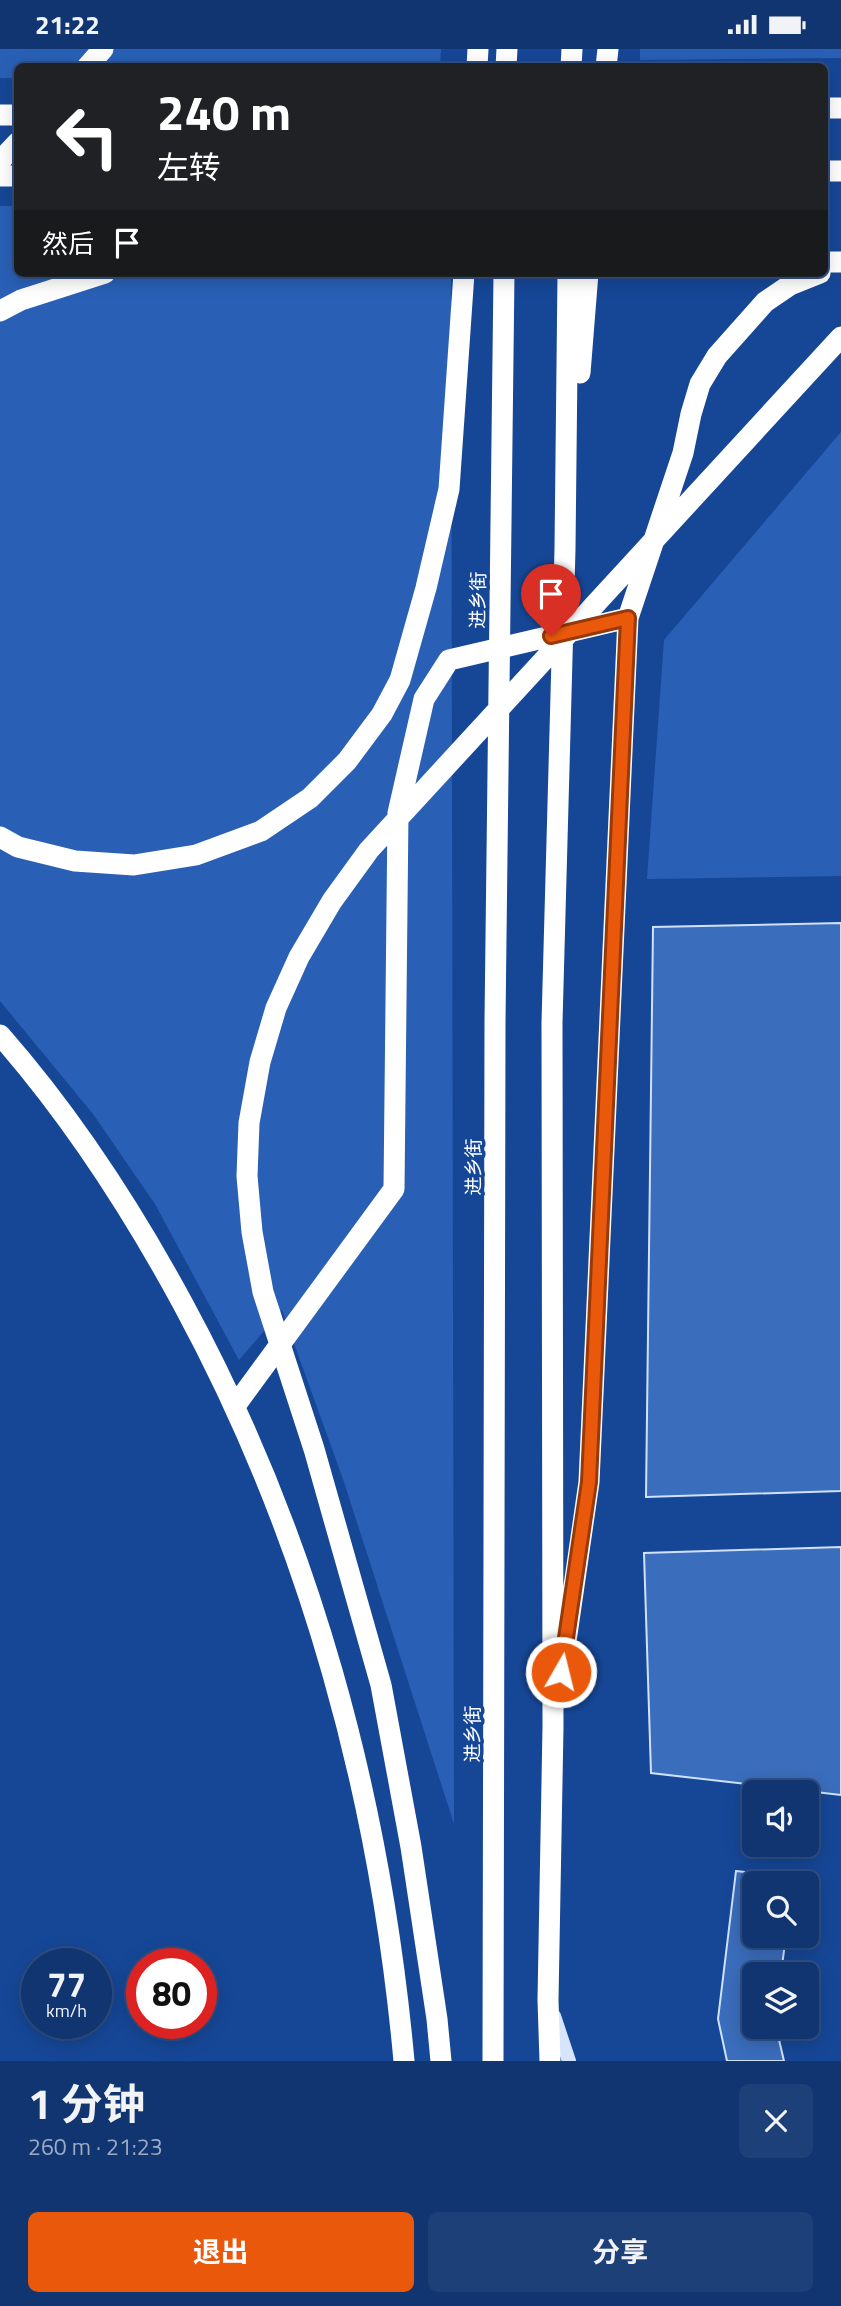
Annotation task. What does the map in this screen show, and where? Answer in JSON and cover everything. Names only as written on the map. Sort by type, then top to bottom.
[{"type":"highway","points":[[91,63],[103,49]]},
{"type":"highway","points":[[0,161],[14,146]]},
{"type":"highway","points":[[0,311],[20,300],[93,277]]},
{"type":"highway","points":[[0,837],[18,847],[75,861],[134,866],[197,855],[261,831],[310,799],[347,761],[382,713],[400,680],[426,588],[449,489],[464,277]]},
{"type":"highway","name":"进乡街","points":[[493,2061],[495,1021],[504,277]]},
{"type":"highway","points":[[550,2061],[548,2000],[553,1727],[552,1023],[565,549],[568,277]]},
{"type":"highway","points":[[565,549],[588,277]]},
{"type":"highway","points":[[553,1727],[589,1482],[628,618],[683,453],[700,384],[717,356],[765,302],[790,285],[811,277]]},
{"type":"highway","points":[[441,2061],[411,1847],[381,1685],[314,1449],[262,1292],[252,1232],[247,1176],[249,1123],[260,1062],[276,1008],[299,957],[332,901],[369,850],[841,337]]},
{"type":"highway","points":[[236,1406],[394,1189],[398,813],[424,699],[449,660],[628,618]]},
{"type":"highway","points":[[0,1035],[69,1121],[113,1182],[168,1276],[236,1406],[311,1599],[334,1671],[354,1748],[385,1903],[404,2061]]},
{"type":"main road","points":[[548,2000],[569,2061]]},
{"type":"shaded area","points":[[0,49],[441,49],[440,63],[14,63],[14,78],[0,78]]},
{"type":"shaded area","points":[[640,49],[841,49],[841,58],[640,60]]},
{"type":"shaded area","points":[[0,206],[14,206],[14,277],[451,277],[454,1824],[344,1482],[282,1310],[239,1360],[155,1204],[93,1114],[0,1001]]},
{"type":"shaded area","points":[[841,432],[841,876],[647,879],[664,640]]},
{"type":"building","points":[[841,923],[841,1491],[646,1497],[653,927]]},
{"type":"building","points":[[841,1547],[841,1795],[819,1792],[819,1780],[742,1780],[742,1784],[651,1773],[644,1553]]},
{"type":"building","points":[[736,1871],[742,1872],[742,1948],[784,1948],[783,1962],[742,1962],[742,2039],[779,2039],[784,2061],[727,2061],[718,2019]]},
{"type":"route","points":[[551,636],[628,618],[589,1482],[561,1672]]}]
